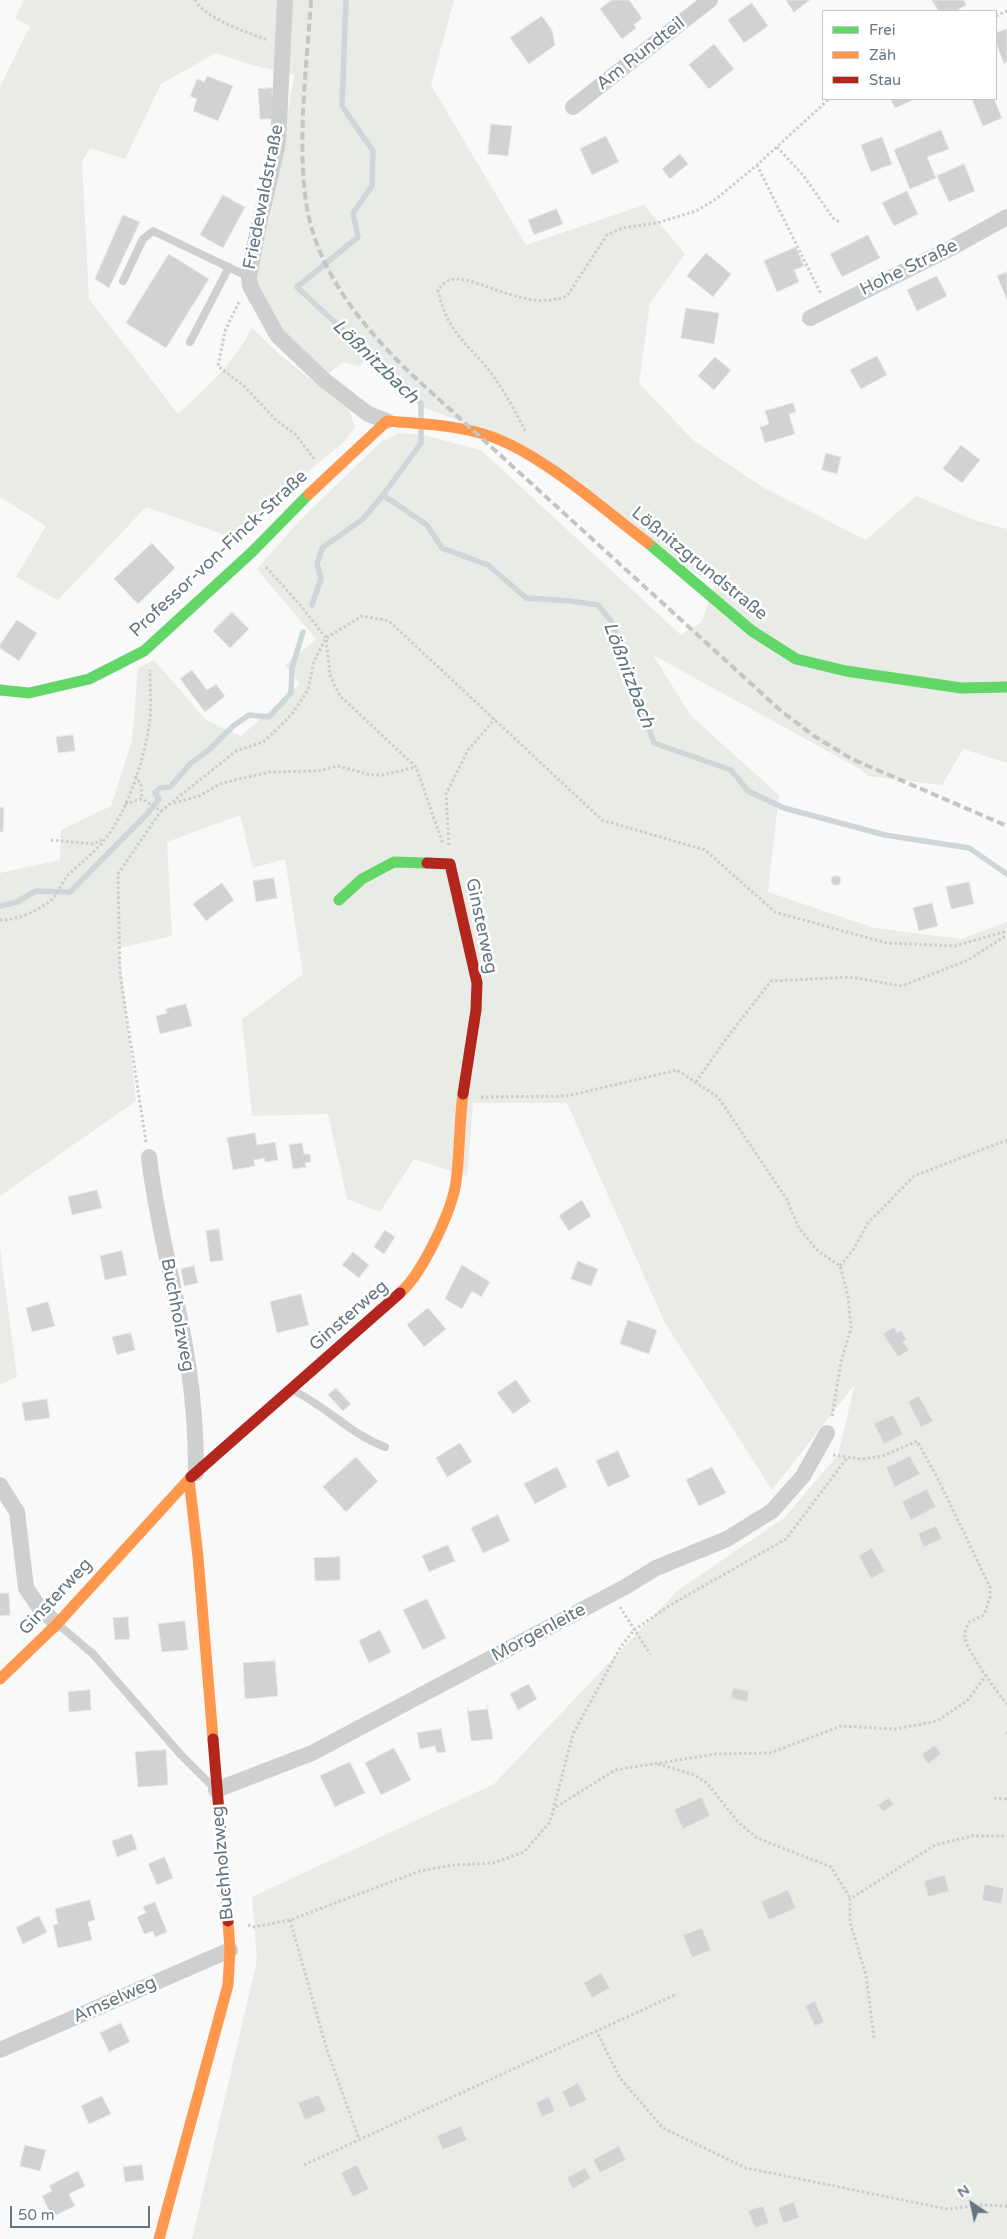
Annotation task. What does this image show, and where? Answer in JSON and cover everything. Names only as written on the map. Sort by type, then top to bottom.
[{"type":"street","name":"Friedewaldstraße","points":[[285,0],[278,143],[250,281],[277,335],[324,380],[368,414],[388,421]]},
{"type":"street","name":"Am Rundteil","points":[[573,107],[710,0]]},
{"type":"street","name":"Hohe Straße","points":[[810,318],[951,248],[1007,217]]},
{"type":"street","name":"Lößnitzgrundstraße","points":[[388,421],[444,426],[495,438],[532,456],[649,544],[752,631],[796,659],[846,671],[961,688],[1007,687]]},
{"type":"street","name":"Professor-von-Finck-Straße","points":[[0,690],[29,693],[89,679],[144,651],[252,552],[327,477],[388,421]]},
{"type":"street","name":"Ginsterweg","points":[[0,1678],[58,1624],[193,1476],[412,1283],[436,1238],[456,1184],[463,1097],[476,1010],[477,983],[450,864],[394,862],[362,879],[339,900]]},
{"type":"street","name":"Buchholzweg","points":[[149,1157],[153,1194],[189,1370],[195,1425],[193,1476],[198,1557],[216,1790],[229,1916],[230,1950],[228,1985],[159,2239]]},
{"type":"street","name":"Morgenleite","points":[[216,1790],[312,1753],[612,1594],[656,1568],[727,1539],[772,1510],[803,1476],[827,1433]]},
{"type":"street","points":[[0,1485],[16,1512],[26,1588],[39,1607],[58,1624]]},
{"type":"street","name":"Amselweg","points":[[0,2050],[230,1950]]},
{"type":"lane","points":[[123,281],[143,239],[153,231],[229,267],[250,281]]},
{"type":"lane","points":[[190,342],[229,267]]},
{"type":"lane","points":[[292,1390],[311,1399],[350,1430],[385,1447]]},
{"type":"lane","points":[[58,1624],[93,1654],[181,1755],[216,1790]]},
{"type":"path","points":[[195,0],[207,13],[219,20],[283,44]]},
{"type":"path","points":[[532,456],[524,427],[496,380],[461,341],[448,322],[438,290],[444,281],[454,279],[466,280],[537,302],[558,300],[567,296],[607,235],[622,228],[657,223],[696,211],[716,199],[757,165],[828,100]]},
{"type":"path","points":[[777,147],[803,175],[833,218],[839,222]]},
{"type":"path","points":[[757,165],[828,308]]},
{"type":"path","points":[[250,281],[225,331],[218,366],[244,386],[276,420],[295,434],[327,477]]},
{"type":"path","points":[[252,552],[301,606],[326,638]]},
{"type":"path","points":[[174,803],[236,751],[263,742],[292,714],[308,690],[314,661],[326,638],[362,616],[389,621],[602,820],[705,850],[775,912],[886,944],[955,946],[1007,933]]},
{"type":"path","name":"Ginsterweg","points":[[326,638],[330,675],[340,696],[416,767],[450,864]]},
{"type":"path","points":[[0,920],[7,920],[39,908],[53,898],[62,884],[106,838],[118,820],[135,775],[149,727],[151,671],[144,651]]},
{"type":"path","points":[[450,864],[446,794],[468,750],[495,719]]},
{"type":"path","points":[[149,1157],[120,974],[118,874],[159,810],[174,803],[199,796],[222,783],[270,772],[318,771],[338,766],[371,775],[383,775],[416,767]]},
{"type":"path","points":[[135,775],[141,784],[142,799]]},
{"type":"path","points":[[125,804],[142,799],[159,810]]},
{"type":"path","points":[[51,840],[93,844],[106,838]]},
{"type":"path","points":[[696,1082],[726,1038],[771,981],[850,977],[902,986],[968,960],[1007,933]]},
{"type":"path","points":[[463,1097],[567,1096],[677,1070],[718,1097],[786,1198],[799,1228],[818,1251],[840,1266],[848,1296],[851,1328],[841,1362],[827,1433]]},
{"type":"path","points":[[840,1266],[853,1250],[868,1223],[914,1176],[1007,1140]]},
{"type":"path","points":[[816,1453],[862,1459],[883,1456],[918,1441],[990,1588],[990,1598],[984,1615],[969,1622],[964,1636],[967,1648],[987,1674],[993,1688],[1007,1704]]},
{"type":"path","points":[[229,1916],[254,1928],[290,1920],[420,1871],[454,1865],[494,1863],[524,1852],[550,1822],[556,1807],[573,1734],[620,1648],[634,1630],[672,1604],[786,1539],[848,1458]]},
{"type":"path","points":[[612,1594],[650,1654]]},
{"type":"path","points":[[556,1807],[615,1770],[716,1754],[770,1753],[840,1726],[895,1729],[937,1722],[967,1701],[987,1674]]},
{"type":"path","points":[[655,1763],[692,1774],[708,1783],[738,1822],[757,1838],[831,1867],[850,1899],[850,1922],[866,1975],[874,2038]]},
{"type":"path","points":[[994,1798],[1007,1798]]},
{"type":"path","points":[[850,1899],[935,1845],[972,1836],[1007,1836]]},
{"type":"path","points":[[290,1920],[327,2050],[359,2139]]},
{"type":"path","points":[[304,2165],[677,1994]]},
{"type":"path","points":[[596,2030],[620,2078],[663,2128],[746,2168],[947,2209],[982,2205],[1007,2206]]},
{"type":"shaded area","points":[[24,0],[454,0],[431,85],[526,245],[644,205],[685,254],[650,303],[639,383],[693,440],[762,487],[866,540],[916,496],[977,521],[1007,529],[1007,763],[963,749],[942,785],[868,776],[860,769],[653,655],[691,716],[779,795],[768,892],[874,928],[961,939],[1007,922],[1007,2239],[192,2239],[257,1960],[252,1897],[494,1784],[677,1591],[784,1518],[838,1455],[855,1384],[772,1490],[665,1323],[567,1103],[473,1103],[467,1176],[414,1159],[380,1212],[347,1199],[328,1114],[252,1116],[242,1019],[303,974],[285,859],[253,868],[240,815],[167,842],[172,936],[119,948],[136,1101],[0,1196],[0,873],[60,860],[61,830],[111,806],[132,741],[138,668],[154,660],[206,720],[241,736],[300,684],[285,665],[316,639],[257,569],[300,520],[381,442],[399,433],[423,435],[481,450],[681,635],[702,622],[714,585],[478,428],[420,406],[370,358],[359,366],[343,362],[327,375],[278,328],[257,292],[257,264],[271,215],[294,75],[252,65],[216,53],[161,84],[125,159],[90,148],[82,162],[89,299],[178,414],[228,364],[252,328],[280,355],[349,410],[355,427],[344,442],[256,514],[236,539],[146,507],[58,600],[16,577],[46,526],[0,497],[0,87],[30,26],[15,18]]},
{"type":"shaded area","points":[[0,1248],[17,1377],[0,1385]]},
{"type":"building","points":[[612,0],[629,0],[642,18],[634,25],[636,28],[622,39],[600,9]]},
{"type":"building","points":[[786,0],[810,0],[794,12]]},
{"type":"building","points":[[932,0],[964,0],[966,5],[958,10],[938,10]]},
{"type":"building","points":[[752,3],[768,26],[744,43],[728,20]]},
{"type":"building","points":[[542,16],[552,30],[555,45],[529,64],[510,38]]},
{"type":"building","points":[[1007,29],[1007,62],[1004,64],[997,46],[997,33]]},
{"type":"building","points":[[714,44],[734,69],[709,89],[689,65]]},
{"type":"building","points":[[207,76],[233,86],[218,121],[193,111],[197,99],[190,96],[197,79],[204,82]]},
{"type":"building","points":[[272,88],[273,119],[260,119],[258,89]]},
{"type":"building","points":[[891,100],[913,100],[895,108]]},
{"type":"building","points":[[972,100],[994,100],[1002,118],[983,126]]},
{"type":"building","points":[[491,124],[512,126],[508,156],[488,154]]},
{"type":"building","points":[[941,130],[949,149],[927,157],[936,178],[910,189],[894,150]]},
{"type":"building","points":[[606,136],[619,162],[592,175],[580,149]]},
{"type":"building","points":[[882,137],[892,164],[871,172],[861,145]]},
{"type":"building","points":[[680,154],[688,164],[670,179],[662,169]]},
{"type":"building","points":[[964,164],[975,191],[949,202],[937,176]]},
{"type":"building","points":[[907,191],[918,214],[894,226],[882,203]]},
{"type":"building","points":[[223,195],[245,207],[223,248],[200,235]]},
{"type":"building","points":[[557,209],[563,224],[534,235],[528,220]]},
{"type":"building","points":[[123,215],[140,222],[109,288],[95,279]]},
{"type":"building","points":[[868,235],[880,258],[842,277],[830,254]]},
{"type":"building","points":[[796,247],[804,266],[794,270],[799,282],[777,292],[764,261]]},
{"type":"building","points":[[706,253],[731,274],[713,297],[687,276]]},
{"type":"building","points":[[169,254],[209,279],[166,348],[126,323]]},
{"type":"building","points":[[1007,272],[1007,300],[997,276]]},
{"type":"building","points":[[937,276],[947,296],[917,311],[907,290]]},
{"type":"building","points":[[686,308],[719,313],[714,344],[681,338]]},
{"type":"building","points":[[877,356],[887,375],[861,389],[850,370]]},
{"type":"building","points":[[715,357],[731,370],[714,390],[698,376]]},
{"type":"building","points":[[793,403],[796,412],[789,414],[795,434],[765,443],[760,427],[769,424],[765,411]]},
{"type":"building","points":[[961,445],[980,460],[962,483],[943,469]]},
{"type":"building","points":[[826,453],[841,457],[837,474],[822,470]]},
{"type":"building","points":[[152,543],[175,568],[138,604],[114,579]]},
{"type":"building","points":[[232,612],[249,629],[230,648],[213,631]]},
{"type":"building","points":[[17,620],[37,633],[19,661],[0,648],[0,645]]},
{"type":"building","points":[[192,670],[207,690],[216,684],[225,696],[205,712],[180,679]]},
{"type":"building","points":[[73,735],[75,751],[58,753],[56,737]]},
{"type":"building","points":[[0,807],[4,808],[3,832],[0,832]]},
{"type":"building","points":[[833,876],[839,876],[841,880],[839,885],[833,885],[831,881]]},
{"type":"building","points":[[274,878],[277,898],[256,902],[253,881]]},
{"type":"building","points":[[969,882],[974,904],[951,909],[946,887]]},
{"type":"building","points":[[222,883],[234,900],[206,921],[193,904]]},
{"type":"building","points":[[932,903],[938,926],[919,931],[913,908]]},
{"type":"building","points":[[186,1004],[192,1026],[160,1034],[156,1016],[167,1013],[166,1009]]},
{"type":"building","points":[[255,1133],[257,1145],[275,1142],[278,1160],[265,1162],[264,1158],[254,1160],[255,1166],[233,1170],[227,1138]]},
{"type":"building","points":[[302,1143],[304,1154],[310,1154],[311,1162],[305,1163],[306,1167],[293,1169],[289,1145]]},
{"type":"building","points":[[97,1190],[102,1208],[72,1215],[68,1197]]},
{"type":"building","points":[[582,1200],[591,1216],[569,1231],[559,1216]]},
{"type":"building","points":[[219,1229],[223,1260],[210,1262],[206,1231]]},
{"type":"building","points":[[385,1230],[395,1237],[384,1254],[374,1247]]},
{"type":"building","points":[[122,1251],[127,1275],[105,1280],[100,1256]]},
{"type":"building","points":[[353,1252],[369,1265],[359,1278],[342,1265]]},
{"type":"building","points":[[578,1261],[598,1269],[591,1286],[571,1279]]},
{"type":"building","points":[[462,1265],[490,1282],[481,1297],[472,1291],[462,1309],[445,1299]]},
{"type":"building","points":[[194,1266],[198,1283],[184,1286],[181,1269]]},
{"type":"building","points":[[301,1294],[309,1325],[277,1333],[270,1302]]},
{"type":"building","points":[[48,1302],[55,1326],[32,1332],[26,1308]]},
{"type":"building","points":[[428,1308],[446,1329],[424,1347],[407,1325]]},
{"type":"building","points":[[628,1320],[657,1330],[649,1354],[620,1344]]},
{"type":"building","points":[[894,1327],[897,1333],[901,1330],[907,1340],[903,1342],[909,1350],[898,1357],[883,1334]]},
{"type":"building","points":[[131,1333],[135,1350],[117,1355],[112,1337]]},
{"type":"building","points":[[516,1380],[531,1401],[513,1414],[497,1393]]},
{"type":"building","points":[[336,1388],[351,1404],[343,1411],[328,1395]]},
{"type":"building","points":[[919,1396],[933,1421],[921,1427],[908,1402]]},
{"type":"building","points":[[47,1399],[50,1418],[25,1421],[22,1403]]},
{"type":"building","points":[[893,1415],[903,1434],[884,1444],[874,1424]]},
{"type":"building","points":[[460,1443],[472,1462],[447,1477],[436,1458]]},
{"type":"building","points":[[618,1451],[630,1477],[608,1487],[596,1461]]},
{"type":"building","points":[[910,1456],[920,1474],[895,1487],[886,1468]]},
{"type":"building","points":[[356,1457],[378,1481],[346,1512],[323,1487]]},
{"type":"building","points":[[557,1467],[567,1487],[535,1504],[524,1484]]},
{"type":"building","points":[[712,1467],[726,1493],[699,1506],[686,1480]]},
{"type":"building","points":[[927,1489],[936,1507],[911,1520],[902,1502]]},
{"type":"building","points":[[498,1515],[510,1541],[483,1553],[471,1528]]},
{"type":"building","points":[[936,1526],[942,1539],[924,1547],[918,1534]]},
{"type":"building","points":[[448,1545],[455,1561],[429,1572],[422,1556]]},
{"type":"building","points":[[872,1548],[885,1571],[871,1579],[859,1556]]},
{"type":"building","points":[[340,1557],[340,1580],[315,1581],[314,1558]]},
{"type":"building","points":[[0,1593],[9,1593],[10,1615],[0,1616]]},
{"type":"building","points":[[427,1599],[446,1638],[423,1650],[403,1610]]},
{"type":"building","points":[[128,1617],[130,1639],[115,1640],[113,1618]]},
{"type":"building","points":[[185,1621],[188,1650],[162,1652],[158,1624]]},
{"type":"building","points":[[380,1630],[391,1652],[369,1663],[359,1641]]},
{"type":"building","points":[[275,1661],[278,1696],[245,1699],[243,1663]]},
{"type":"building","points":[[529,1684],[537,1699],[518,1710],[510,1694]]},
{"type":"building","points":[[733,1688],[749,1691],[747,1702],[731,1698]]},
{"type":"building","points":[[90,1690],[91,1710],[69,1712],[68,1692]]},
{"type":"building","points":[[467,1707],[469,1711],[488,1709],[493,1739],[471,1741]]},
{"type":"building","points":[[441,1729],[446,1752],[437,1753],[435,1746],[420,1749],[417,1733]]},
{"type":"building","points":[[935,1745],[941,1754],[928,1764],[922,1755]]},
{"type":"building","points":[[394,1748],[411,1780],[381,1795],[365,1763]]},
{"type":"building","points":[[166,1750],[168,1785],[138,1787],[135,1752]]},
{"type":"building","points":[[350,1762],[365,1793],[335,1807],[320,1776]]},
{"type":"building","points":[[702,1797],[710,1816],[683,1829],[674,1810]]},
{"type":"building","points":[[889,1798],[894,1804],[883,1812],[878,1805]]},
{"type":"building","points":[[132,1834],[137,1849],[117,1857],[112,1841]]},
{"type":"building","points":[[165,1857],[173,1878],[157,1885],[148,1864]]},
{"type":"building","points":[[945,1875],[949,1891],[928,1897],[924,1881]]},
{"type":"building","points":[[985,1884],[1004,1888],[1001,1904],[982,1900]]},
{"type":"building","points":[[788,1890],[796,1908],[769,1920],[761,1902]]},
{"type":"building","points":[[90,1900],[95,1920],[88,1922],[92,1940],[58,1948],[53,1925],[58,1924],[55,1909]]},
{"type":"building","points":[[155,1902],[167,1932],[155,1937],[153,1931],[144,1934],[137,1917],[146,1913],[143,1907]]},
{"type":"building","points":[[39,1916],[47,1932],[23,1944],[16,1928]]},
{"type":"building","points":[[702,1928],[711,1950],[692,1958],[683,1935]]},
{"type":"building","points":[[601,1973],[610,1988],[592,1998],[584,1983]]},
{"type":"building","points":[[815,2001],[824,2022],[815,2026],[805,2006]]},
{"type":"building","points":[[121,2023],[130,2042],[109,2052],[100,2033]]},
{"type":"building","points":[[578,2083],[587,2100],[570,2108],[562,2092]]},
{"type":"building","points":[[319,2095],[326,2111],[305,2120],[298,2103]]},
{"type":"building","points":[[102,2096],[111,2114],[89,2124],[81,2106]]},
{"type":"building","points":[[549,2097],[555,2111],[542,2117],[536,2103]]},
{"type":"building","points":[[461,2126],[467,2140],[443,2150],[437,2136]]},
{"type":"building","points":[[25,2145],[46,2150],[40,2171],[20,2166]]},
{"type":"building","points":[[619,2146],[626,2160],[600,2173],[593,2160]]},
{"type":"building","points":[[142,2165],[144,2180],[125,2182],[123,2167]]},
{"type":"building","points":[[357,2165],[369,2189],[353,2197],[341,2173]]},
{"type":"building","points":[[585,2168],[591,2178],[573,2189],[567,2178]]},
{"type":"building","points":[[78,2171],[85,2186],[69,2194],[75,2206],[52,2217],[42,2196],[52,2191],[49,2186]]},
{"type":"building","points":[[794,2202],[799,2218],[783,2223],[778,2208]]},
{"type":"building","points":[[763,2206],[769,2223],[755,2228],[748,2211]]},
{"type":"waterway","name":"Lößnitzbach","points":[[346,0],[342,106],[373,151],[372,186],[353,213],[358,237],[297,287],[421,403],[421,420]]},
{"type":"waterway","name":"Lößnitzbach","points":[[421,430],[421,443],[383,495],[427,525],[442,548],[488,565],[526,598],[598,605],[611,621],[654,743],[731,770],[748,791],[784,808],[885,835],[969,848],[1007,874]]},
{"type":"waterway","points":[[312,605],[321,579],[317,564],[322,548],[363,519],[383,495]]},
{"type":"waterway","points":[[0,906],[17,902],[36,891],[70,892],[148,813],[159,799],[155,793],[160,788],[170,787],[191,763],[210,749],[233,726],[249,715],[269,717],[291,693],[292,668],[303,632]]},
{"type":"railway","points":[[311,0],[305,75],[302,152],[306,202],[311,227],[330,273],[343,295],[374,335],[409,372],[780,710],[814,736],[852,759],[1007,826]]},
{"type":"traffic: fast","points":[[0,690],[29,693],[89,679],[144,651],[252,552],[309,494]]},
{"type":"traffic: fast","points":[[648,543],[752,631],[796,659],[846,671],[961,688],[1007,687]]},
{"type":"traffic: fast","points":[[339,900],[362,879],[394,862],[427,863]]},
{"type":"traffic: slow","points":[[309,494],[387,421],[456,428],[495,438],[535,458],[555,471],[648,543]]},
{"type":"traffic: slow","points":[[400,1293],[409,1284],[426,1257],[449,1209],[456,1182],[463,1094]]},
{"type":"traffic: slow","points":[[0,1679],[57,1624],[191,1477]]},
{"type":"traffic: slow","points":[[189,1479],[198,1557],[213,1739]]},
{"type":"traffic: slow","points":[[159,2239],[228,1985],[230,1950],[228,1921]]},
{"type":"traffic: jam","points":[[427,863],[450,864],[477,983],[476,1010],[463,1094]]},
{"type":"traffic: jam","points":[[191,1477],[400,1293]]},
{"type":"traffic: jam","points":[[213,1739],[228,1921]]}]
